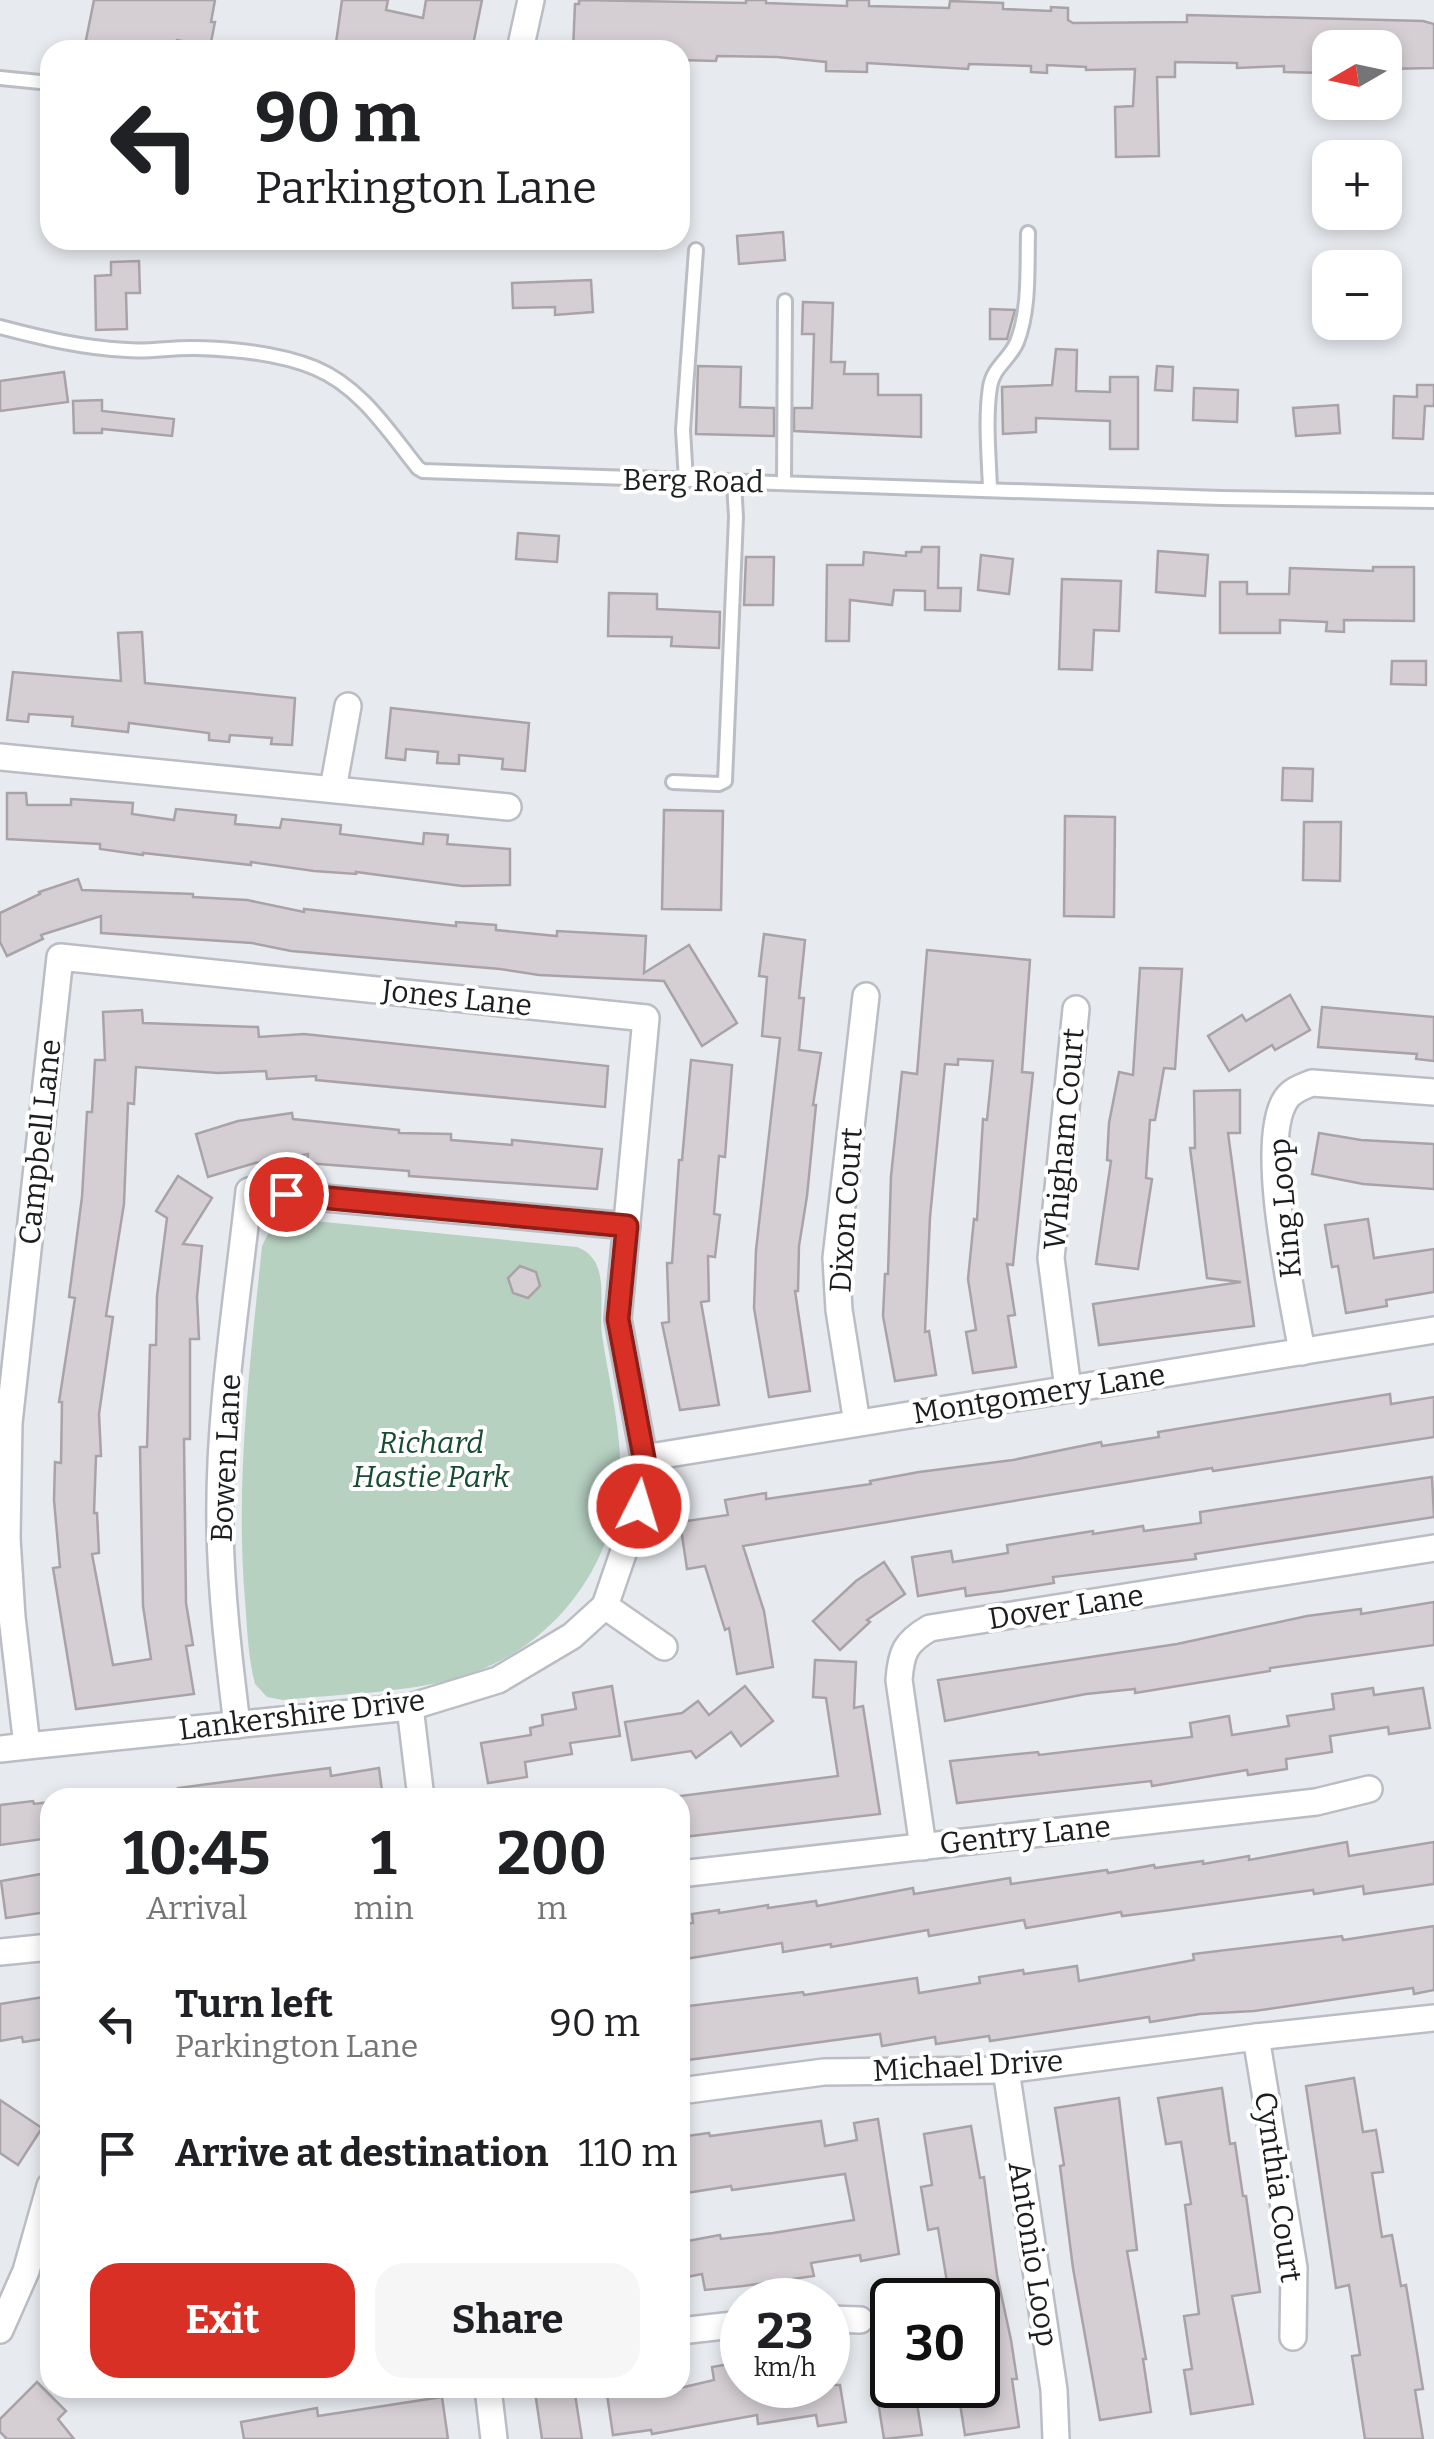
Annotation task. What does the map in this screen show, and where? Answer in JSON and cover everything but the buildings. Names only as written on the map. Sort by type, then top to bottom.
[{"type":"street","points":[[522,40],[531,0]]},
{"type":"street","points":[[333,789],[348,706]]},
{"type":"street","points":[[0,757],[508,808]]},
{"type":"street","name":"Jones Lane","points":[[60,957],[646,1018],[627,1226]]},
{"type":"street","name":"Campbell Lane","points":[[27,1746],[9,1578],[9,1423],[60,957]]},
{"type":"street","name":"Dixon Court","points":[[857,1424],[839,1310],[836,1258],[866,996]]},
{"type":"street","name":"Whigham Court","points":[[1068,1388],[1051,1258],[1076,1009]]},
{"type":"street","name":"King Loop","points":[[1302,1352],[1276,1188],[1275,1130],[1286,1100],[1297,1088],[1312,1083],[1434,1092]]},
{"type":"street","name":"Bowen Lane","points":[[237,1725],[224,1617],[220,1524],[224,1425],[248,1191],[627,1226]]},
{"type":"street","name":"Lankershire Drive","points":[[0,1749],[410,1707],[498,1680],[572,1636],[604,1606],[639,1506],[644,1458],[618,1319],[627,1226]]},
{"type":"street","name":"Montgomery Lane","points":[[644,1458],[1434,1330]]},
{"type":"street","name":"Dover Lane","points":[[922,1847],[900,1680],[901,1654],[910,1639],[930,1628],[1434,1548]]},
{"type":"street","points":[[604,1606],[664,1648]]},
{"type":"street","points":[[410,1707],[419,1788]]},
{"type":"street","name":"Gentry Lane","points":[[690,1873],[1316,1802],[1368,1790]]},
{"type":"street","points":[[0,1952],[40,1948]]},
{"type":"street","name":"Michael Drive","points":[[690,2090],[824,2072],[1006,2070],[1434,2018]]},
{"type":"street","name":"Cynthia Court","points":[[1256,2037],[1294,2268],[1293,2337]]},
{"type":"street","name":"Antonio Loop","points":[[1006,2070],[1054,2390],[1056,2439]]},
{"type":"street","points":[[0,2330],[26,2270],[40,2221]]},
{"type":"street","points":[[850,2320],[860,2320]]},
{"type":"street","points":[[690,2330],[720,2326]]},
{"type":"street","points":[[489,2398],[494,2439]]},
{"type":"lane","points":[[0,78],[40,82]]},
{"type":"lane","points":[[990,490],[990,384],[1020,335],[1028,232]]},
{"type":"lane","points":[[686,481],[683,430],[696,250]]},
{"type":"lane","points":[[784,301],[784,482]]},
{"type":"lane","name":"Berg Road","points":[[0,327],[66,344],[130,351],[195,348],[269,355],[317,368],[349,389],[387,425],[424,471],[1221,498],[1434,501]]},
{"type":"lane","points":[[673,782],[720,784],[725,780],[736,517],[734,482]]},
{"type":"green space","name":"Richard Hastie Park","points":[[294,1219],[577,1247],[595,1262],[601,1285],[602,1335],[620,1456],[618,1494],[610,1530],[577,1595],[525,1646],[493,1665],[416,1687],[283,1700],[267,1697],[255,1684],[242,1555],[249,1378],[262,1246],[272,1226]]},
{"type":"route","points":[[286,1194],[627,1226],[618,1319],[644,1458],[639,1506]]}]
